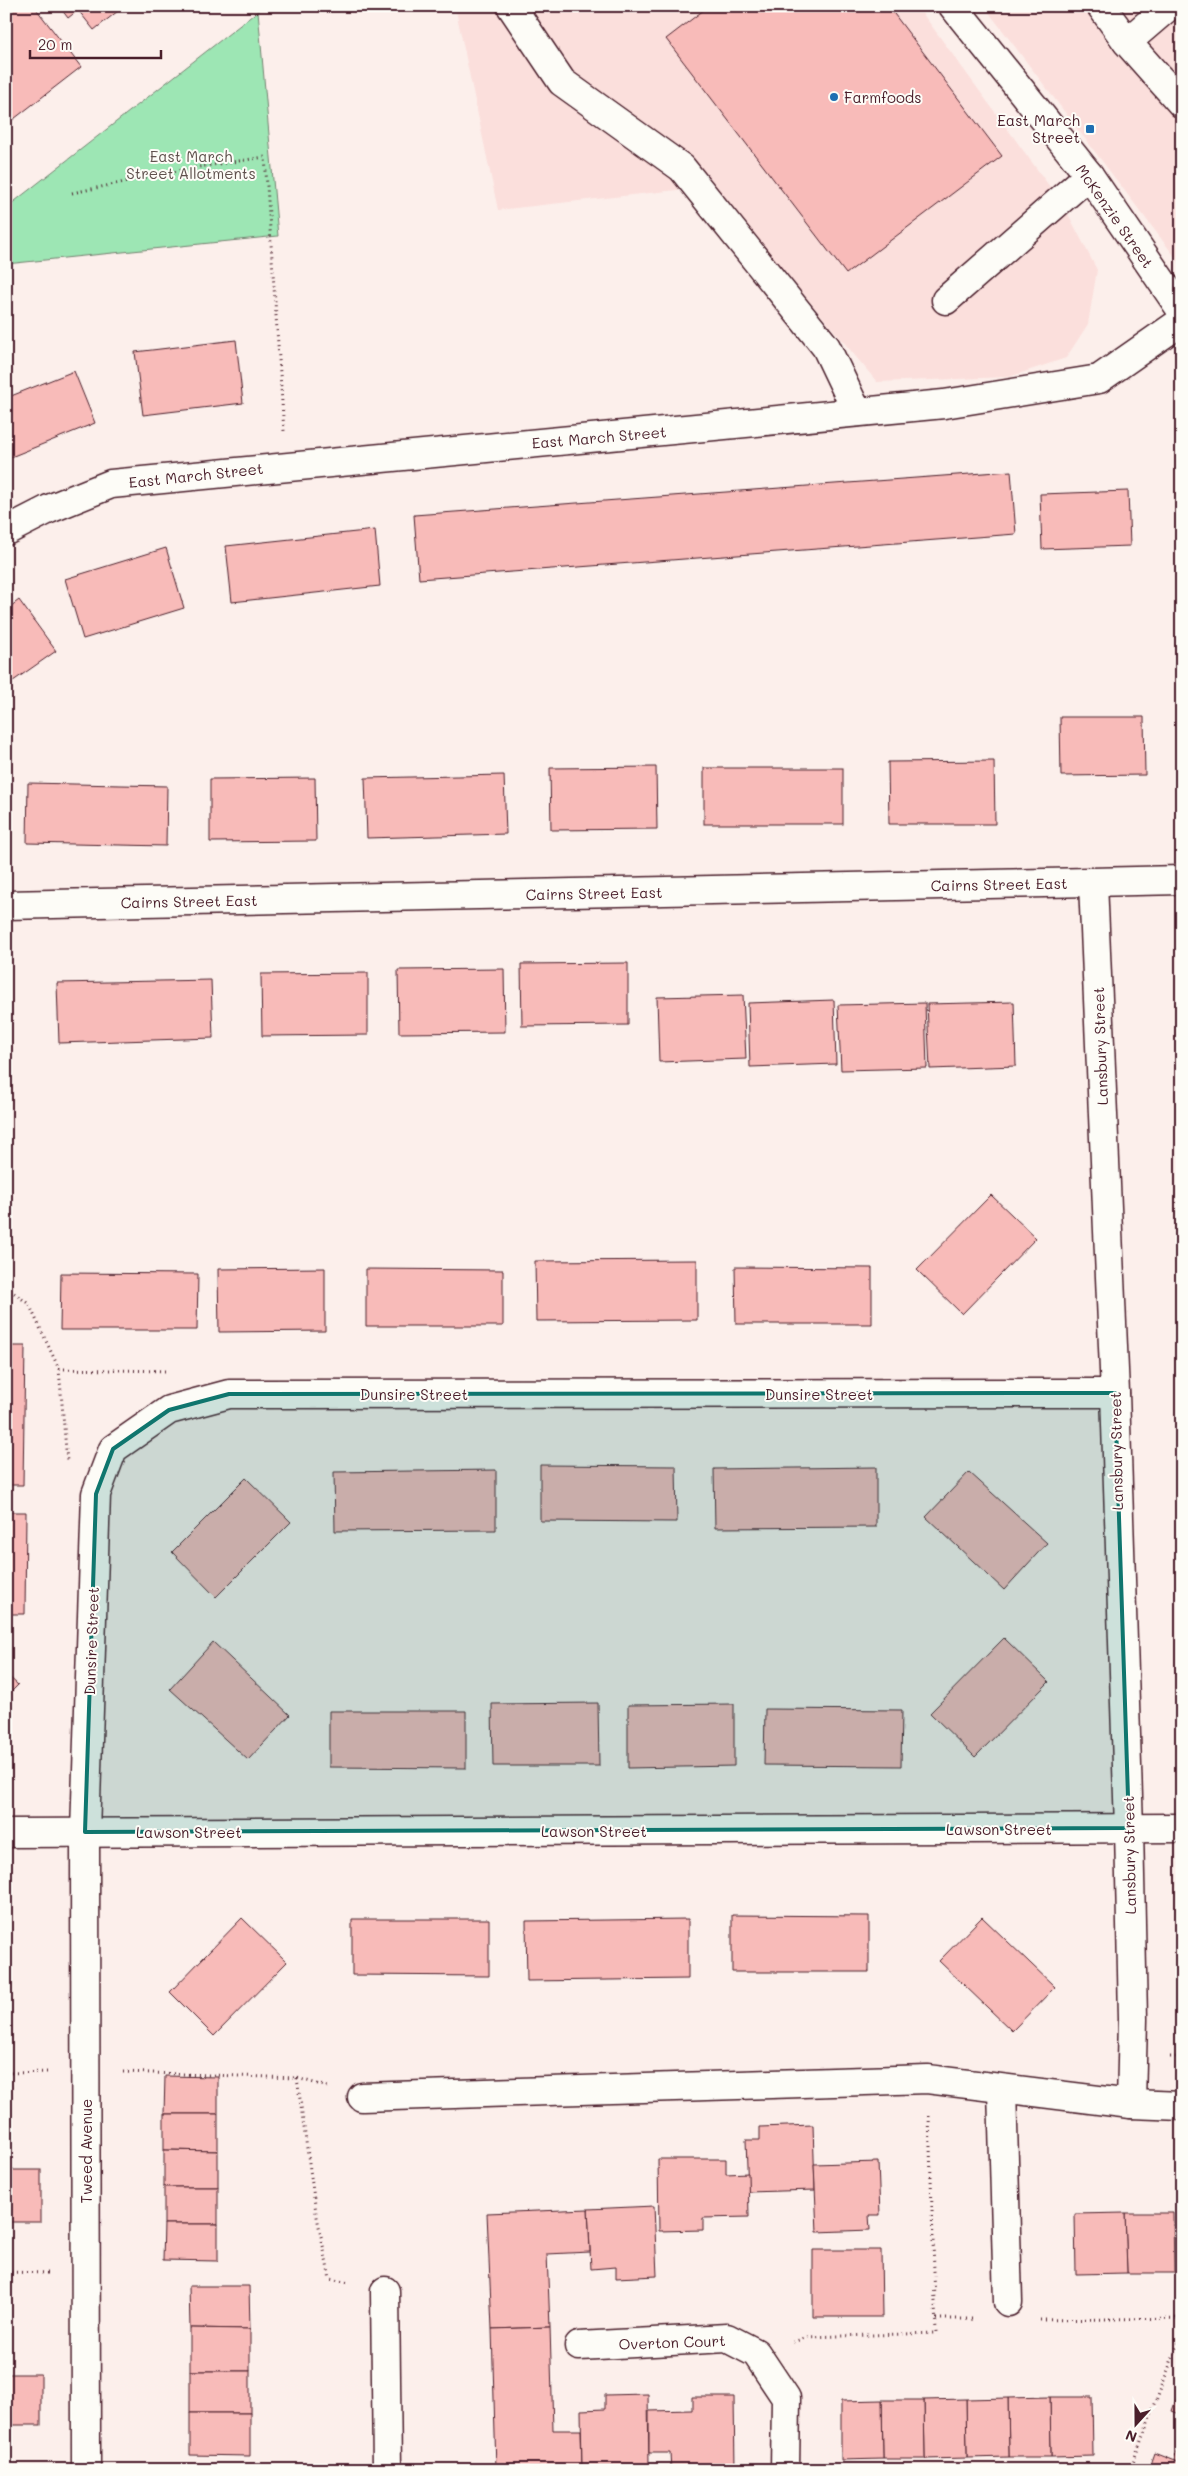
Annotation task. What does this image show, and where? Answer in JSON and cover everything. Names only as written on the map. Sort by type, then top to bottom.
[{"type":"street","points":[[511,6],[562,82],[682,168],[826,347],[857,412]]},
{"type":"street","name":"McKenzie Street","points":[[953,6],[1089,175],[1174,285],[1182,311]]},
{"type":"street","points":[[1101,6],[1127,42],[1182,104]]},
{"type":"street","points":[[1127,42],[1169,6]]},
{"type":"street","points":[[946,300],[1089,175]]},
{"type":"street","name":"East March Street","points":[[6,530],[49,508],[111,484],[944,404],[1099,379],[1182,321]]},
{"type":"street","name":"Cairns Street East","points":[[6,905],[1182,880]]},
{"type":"street","name":"Lansbury Street","points":[[1093,883],[1115,1393],[1129,1828],[1133,2019],[1131,2104]]},
{"type":"street","name":"Dunsire Street","points":[[85,1832],[96,1494],[113,1449],[169,1410],[229,1394],[1115,1393]]},
{"type":"street","name":"Lawson Street","points":[[6,1833],[1182,1828]]},
{"type":"street","name":"Tweed Avenue","points":[[85,1832],[86,2470]]},
{"type":"street","points":[[362,2096],[927,2080],[1131,2104],[1182,2106]]},
{"type":"street","points":[[1002,2089],[1008,2302]]},
{"type":"street","points":[[385,2291],[387,2470]]},
{"type":"street","name":"Overton Court","points":[[579,2346],[727,2338],[756,2353],[786,2398],[785,2470]]},
{"type":"path","points":[[72,193],[192,168],[265,157],[287,466]]},
{"type":"path","points":[[6,1287],[29,1304],[59,1369],[67,1464],[96,1494]]},
{"type":"path","points":[[59,1369],[163,1369],[171,1372]]},
{"type":"path","points":[[86,2071],[297,2078],[362,2096]]},
{"type":"path","points":[[297,2078],[316,2212],[330,2279],[385,2291]]},
{"type":"path","points":[[756,2353],[808,2337],[936,2333],[927,2080]]},
{"type":"path","points":[[1031,2320],[1182,2318]]},
{"type":"path","points":[[936,2319],[983,2319]]},
{"type":"path","points":[[1130,2470],[1182,2334]]},
{"type":"highlighted area","points":[[1115,1393],[1129,1828],[85,1832],[96,1494],[113,1449],[169,1410],[229,1394]]},
{"type":"shaded area","points":[[455,6],[917,6],[1064,206],[1097,270],[1088,324],[1066,358],[1009,377],[877,382],[713,186],[498,210]]},
{"type":"shaded area","points":[[984,6],[1182,6],[1182,266]]},
{"type":"green space","name":"East March Street Allotments","points":[[258,11],[278,236],[6,264],[6,208]]},
{"type":"building","points":[[6,6],[34,6],[81,67],[10,122],[6,117]]},
{"type":"building","points":[[59,6],[123,7],[94,30],[78,10],[68,18]]},
{"type":"building","name":"Farmfoods","points":[[709,6],[888,6],[1002,156],[846,274],[666,39]]},
{"type":"building","points":[[236,340],[243,403],[143,415],[135,352]]},
{"type":"building","points":[[74,371],[95,423],[6,459],[6,398]]},
{"type":"building","points":[[1011,471],[1016,534],[419,579],[414,515]]},
{"type":"building","points":[[1128,491],[1130,546],[1042,549],[1040,494]]},
{"type":"building","points":[[375,530],[380,586],[232,602],[226,546]]},
{"type":"building","points":[[166,548],[184,608],[83,639],[65,579]]},
{"type":"building","points":[[19,600],[56,651],[6,686],[6,610]]},
{"type":"building","points":[[1180,716],[1182,716],[1182,775],[1181,775]]},
{"type":"building","points":[[1060,717],[1144,717],[1145,775],[1061,776]]},
{"type":"building","points":[[994,761],[995,824],[889,824],[888,762]]},
{"type":"building","points":[[656,767],[657,829],[551,830],[550,768]]},
{"type":"building","points":[[704,768],[843,768],[843,824],[704,824]]},
{"type":"building","points":[[504,775],[506,834],[367,838],[365,778]]},
{"type":"building","points":[[315,778],[316,841],[210,842],[210,779]]},
{"type":"building","points":[[28,783],[167,786],[166,846],[27,843]]},
{"type":"building","points":[[1180,945],[1182,945],[1182,1004],[1181,1004]]},
{"type":"building","points":[[628,963],[628,1025],[522,1026],[521,964]]},
{"type":"building","points":[[504,969],[505,1032],[399,1033],[398,970]]},
{"type":"building","points":[[368,973],[368,1035],[262,1036],[261,974]]},
{"type":"building","points":[[211,980],[213,1038],[59,1043],[57,983]]},
{"type":"building","points":[[743,995],[746,1059],[659,1062],[657,997]]},
{"type":"building","points":[[834,1000],[836,1064],[750,1067],[748,1003]]},
{"type":"building","points":[[1014,1002],[1016,1066],[930,1069],[927,1004]]},
{"type":"building","points":[[925,1003],[927,1068],[841,1070],[838,1005]]},
{"type":"building","points":[[991,1195],[1036,1238],[962,1314],[917,1270]]},
{"type":"building","points":[[697,1260],[697,1320],[536,1321],[535,1261]]},
{"type":"building","points":[[735,1267],[872,1268],[872,1324],[736,1324]]},
{"type":"building","points":[[325,1268],[325,1331],[219,1332],[218,1269]]},
{"type":"building","points":[[366,1269],[503,1270],[503,1326],[366,1326]]},
{"type":"building","points":[[61,1273],[198,1274],[197,1330],[60,1330]]},
{"type":"building","points":[[6,1346],[25,1346],[23,1485],[6,1485]]},
{"type":"building","points":[[540,1465],[676,1466],[677,1522],[540,1521]]},
{"type":"building","points":[[876,1467],[876,1527],[715,1528],[714,1469]]},
{"type":"building","points":[[496,1470],[496,1530],[335,1531],[334,1472]]},
{"type":"building","points":[[969,1472],[1047,1543],[1004,1590],[926,1517]]},
{"type":"building","points":[[246,1478],[291,1522],[216,1597],[172,1552]]},
{"type":"building","points":[[6,1512],[26,1512],[25,1614],[6,1614]]},
{"type":"building","points":[[1004,1638],[1049,1682],[975,1757],[930,1713]]},
{"type":"building","points":[[213,1642],[290,1715],[248,1760],[170,1689]]},
{"type":"building","points":[[6,1674],[18,1685],[6,1697]]},
{"type":"building","points":[[598,1703],[599,1766],[493,1766],[492,1704]]},
{"type":"building","points":[[734,1704],[734,1766],[628,1768],[628,1705]]},
{"type":"building","points":[[765,1709],[902,1710],[901,1766],[764,1765]]},
{"type":"building","points":[[329,1711],[466,1711],[466,1768],[329,1767]]},
{"type":"building","points":[[732,1915],[869,1916],[869,1972],[732,1972]]},
{"type":"building","points":[[982,1917],[1055,1987],[1012,2031],[939,1961]]},
{"type":"building","points":[[242,1918],[287,1962],[214,2036],[170,1992]]},
{"type":"building","points":[[352,1919],[489,1919],[489,1976],[352,1975]]},
{"type":"building","points":[[688,1919],[688,1979],[527,1981],[526,1921]]},
{"type":"building","points":[[165,2076],[218,2077],[218,2114],[164,2114]]},
{"type":"building","points":[[164,2114],[218,2114],[218,2151],[164,2150]]},
{"type":"building","points":[[813,2125],[815,2190],[748,2192],[746,2140],[760,2140],[760,2127]]},
{"type":"building","points":[[164,2150],[218,2151],[218,2187],[164,2187]]},
{"type":"building","points":[[658,2159],[726,2159],[726,2174],[748,2173],[749,2217],[703,2218],[703,2230],[659,2231]]},
{"type":"building","points":[[878,2162],[880,2215],[869,2215],[870,2230],[817,2232],[814,2164]]},
{"type":"building","points":[[6,2170],[41,2170],[41,2222],[6,2222]]},
{"type":"building","points":[[164,2187],[218,2187],[218,2224],[164,2224]]},
{"type":"building","points":[[654,2206],[657,2276],[616,2278],[616,2267],[591,2269],[588,2209]]},
{"type":"building","points":[[588,2209],[590,2252],[547,2254],[550,2327],[492,2329],[487,2213]]},
{"type":"building","points":[[1125,2213],[1173,2213],[1174,2273],[1127,2273]]},
{"type":"building","points":[[1125,2213],[1127,2273],[1076,2274],[1075,2214]]},
{"type":"building","points":[[164,2224],[218,2224],[218,2261],[163,2260]]},
{"type":"building","points":[[813,2250],[881,2250],[882,2317],[813,2317]]},
{"type":"building","points":[[189,2286],[249,2286],[250,2329],[190,2328]]},
{"type":"building","points":[[550,2327],[553,2430],[581,2430],[582,2467],[496,2469],[492,2329]]},
{"type":"building","points":[[190,2328],[250,2329],[250,2371],[190,2371]]},
{"type":"building","points":[[190,2371],[250,2371],[250,2413],[190,2413]]},
{"type":"building","points":[[6,2374],[41,2374],[41,2425],[6,2425]]},
{"type":"building","points":[[1182,2386],[1182,2415],[1172,2411]]},
{"type":"building","points":[[648,2394],[649,2466],[582,2467],[581,2410],[605,2409],[605,2395]]},
{"type":"building","points":[[692,2397],[734,2397],[735,2470],[671,2470],[670,2453],[649,2453],[649,2411],[692,2410]]},
{"type":"building","points":[[1050,2397],[1092,2397],[1093,2456],[1051,2457]]},
{"type":"building","points":[[1050,2397],[1051,2457],[1009,2457],[1008,2398]]},
{"type":"building","points":[[1008,2398],[1009,2457],[967,2458],[966,2399]]},
{"type":"building","points":[[966,2399],[967,2458],[925,2459],[924,2400]]},
{"type":"building","points":[[882,2400],[924,2400],[925,2459],[883,2459]]},
{"type":"building","points":[[882,2400],[883,2459],[841,2460],[841,2401]]},
{"type":"building","points":[[190,2413],[250,2413],[250,2456],[190,2455]]},
{"type":"building","points":[[1182,2439],[1182,2464],[1174,2460]]},
{"type":"building","points":[[1154,2453],[1182,2464],[1182,2470],[1148,2470]]},
{"type":"place","name":"Farmfoods","points":[[834,97]]},
{"type":"place","name":"East March Street","points":[[1090,129]]}]
